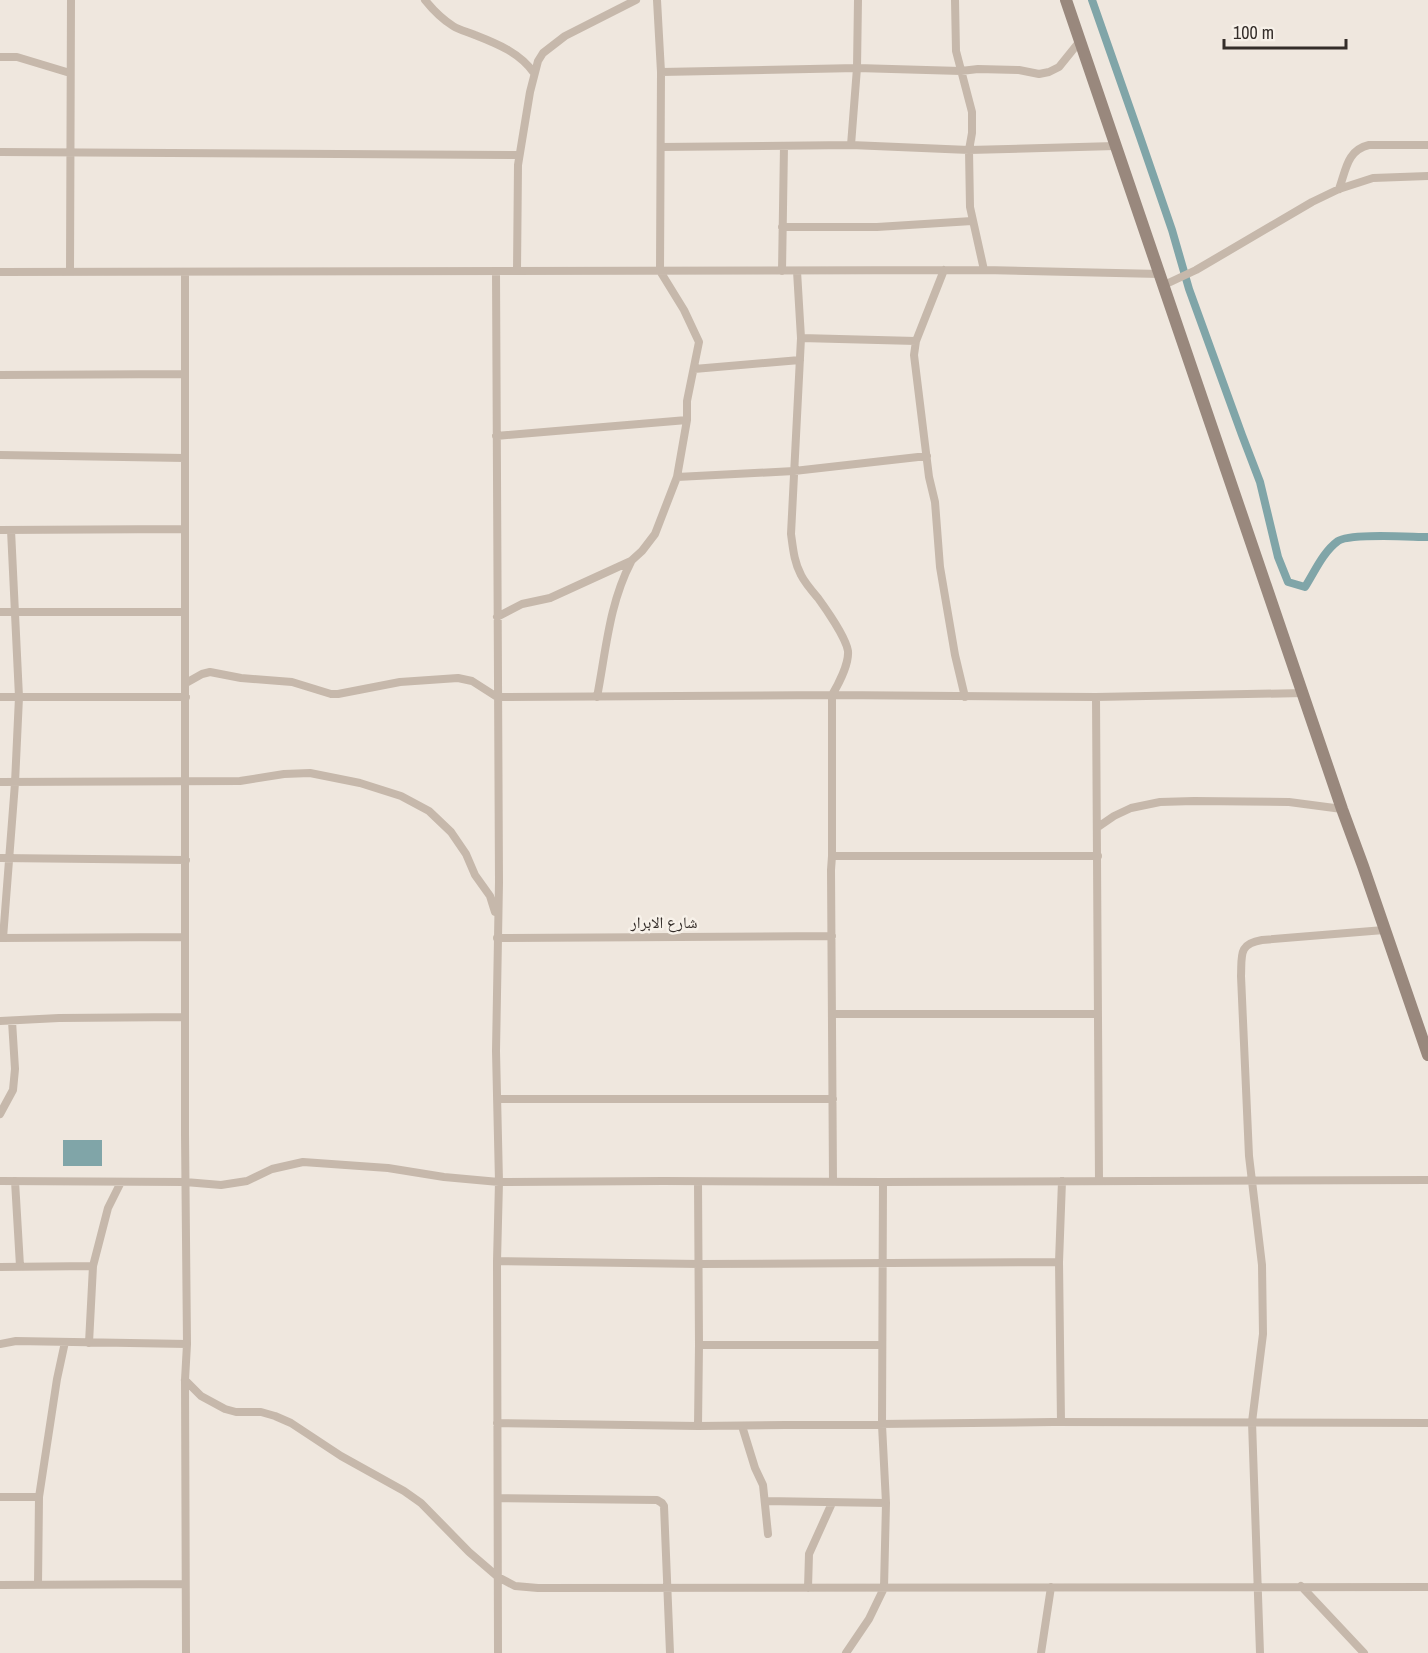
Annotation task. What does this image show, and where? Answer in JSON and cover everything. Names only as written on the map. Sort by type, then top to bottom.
[{"type":"street","points":[[70,272],[71,0]]},
{"type":"street","points":[[425,0],[454,28],[489,40],[510,51],[528,65],[534,74]]},
{"type":"street","points":[[517,271],[519,155],[538,62],[543,53],[565,36],[636,0]]},
{"type":"street","points":[[497,617],[522,604],[550,598],[631,561],[655,534],[677,477],[687,420],[687,401],[699,342],[684,310],[660,271],[661,72],[657,0]]},
{"type":"street","points":[[851,145],[857,68],[858,0]]},
{"type":"street","points":[[955,0],[956,51],[972,112],[969,150],[970,207],[984,270]]},
{"type":"street","points":[[1066,0],[1428,1055]]},
{"type":"street","points":[[661,72],[857,68],[1019,70],[1039,74],[1059,67],[1080,41]]},
{"type":"street","points":[[0,57],[17,57],[70,73]]},
{"type":"street","points":[[661,147],[851,145],[969,150],[1115,146]]},
{"type":"street","points":[[1339,189],[1352,154],[1360,147],[1428,145]]},
{"type":"street","points":[[782,271],[784,146]]},
{"type":"street","points":[[0,152],[519,155]]},
{"type":"street","points":[[0,272],[984,270],[1162,280],[1196,270],[1312,202],[1339,189],[1373,178],[1428,176]]},
{"type":"street","points":[[782,227],[877,227],[972,221]]},
{"type":"street","points":[[944,270],[916,341],[914,355],[929,477],[935,502],[940,567],[954,655],[965,697]]},
{"type":"street","points":[[797,271],[801,338],[791,534],[795,560],[801,577],[823,604],[836,625],[848,652],[842,677],[832,695],[833,1181]]},
{"type":"street","points":[[184,272],[186,1653]]},
{"type":"street","points":[[496,272],[499,882],[497,918],[498,1653]]},
{"type":"street","points":[[801,338],[916,341]]},
{"type":"street","points":[[694,369],[800,360]]},
{"type":"street","points":[[0,375],[185,374]]},
{"type":"street","points":[[496,436],[687,420]]},
{"type":"street","points":[[0,455],[185,458]]},
{"type":"street","points":[[677,477],[794,471],[927,456]]},
{"type":"street","points":[[0,531],[184,529]]},
{"type":"street","points":[[10,530],[19,697],[15,783],[5,858],[2,938],[185,937]]},
{"type":"street","points":[[597,697],[614,602],[631,561]]},
{"type":"street","points":[[0,612],[185,612]]},
{"type":"street","points":[[186,683],[205,672],[210,672],[241,678],[292,682],[338,694],[400,682],[458,678],[472,681],[497,697],[832,695],[1096,697],[1304,693]]},
{"type":"street","points":[[0,697],[186,697]]},
{"type":"street","points":[[1096,697],[1098,1180]]},
{"type":"street","points":[[0,782],[240,781],[285,774],[310,773],[360,783],[401,796],[429,811],[451,832],[466,854],[475,875],[490,896],[497,918]]},
{"type":"street","points":[[1098,827],[1131,808],[1160,802],[1289,802],[1342,809]]},
{"type":"street","points":[[832,856],[1098,855]]},
{"type":"street","points":[[5,858],[186,860]]},
{"type":"street","points":[[1260,1653],[1252,1422],[1263,1334],[1262,1265],[1249,1156],[1241,976],[1242,952],[1250,942],[1262,940],[1384,930]]},
{"type":"street","name":"شارع الابرار","points":[[497,938],[832,936]]},
{"type":"street","points":[[833,1014],[1097,1014]]},
{"type":"street","points":[[0,1021],[185,1017]]},
{"type":"street","points":[[0,1114],[13,1090],[15,1069],[12,1021]]},
{"type":"street","points":[[497,1100],[833,1099]]},
{"type":"street","points":[[0,1181],[185,1182],[221,1185],[247,1181],[285,1165],[312,1162],[388,1168],[444,1177],[499,1182],[1428,1180]]},
{"type":"street","points":[[15,1181],[20,1266]]},
{"type":"street","points":[[1061,1422],[1059,1262],[1062,1181]]},
{"type":"street","points":[[89,1343],[93,1266],[108,1208],[121,1182]]},
{"type":"street","points":[[698,1182],[698,1426]]},
{"type":"street","points":[[846,1653],[869,1618],[884,1588],[886,1503],[882,1425],[883,1182]]},
{"type":"street","points":[[497,1261],[699,1264],[1059,1262]]},
{"type":"street","points":[[0,1267],[93,1266]]},
{"type":"street","points":[[0,1344],[16,1341],[187,1344]]},
{"type":"street","points":[[38,1585],[39,1497],[57,1378],[65,1342]]},
{"type":"street","points":[[699,1345],[882,1345]]},
{"type":"street","points":[[185,1380],[201,1396],[225,1409],[236,1412],[261,1412],[291,1423],[341,1456],[404,1491],[421,1503],[476,1559],[498,1577],[514,1586],[668,1588],[1428,1587]]},
{"type":"street","points":[[497,1423],[742,1426],[1061,1422],[1428,1423]]},
{"type":"street","points":[[742,1426],[755,1468],[763,1485],[768,1534]]},
{"type":"street","points":[[0,1497],[39,1497]]},
{"type":"street","points":[[498,1498],[657,1500],[663,1503],[670,1653]]},
{"type":"street","points":[[765,1501],[886,1503]]},
{"type":"street","points":[[808,1588],[809,1554],[832,1503]]},
{"type":"street","points":[[0,1585],[185,1584]]},
{"type":"street","points":[[1301,1586],[1364,1653]]},
{"type":"street","points":[[1041,1653],[1051,1587]]},
{"type":"water","points":[[63,1140],[102,1140],[102,1166],[63,1166]]},
{"type":"waterway","points":[[1092,0],[1172,230],[1189,289],[1260,482],[1278,557],[1288,582],[1305,587],[1320,562],[1338,541],[1367,536],[1428,537]]}]
